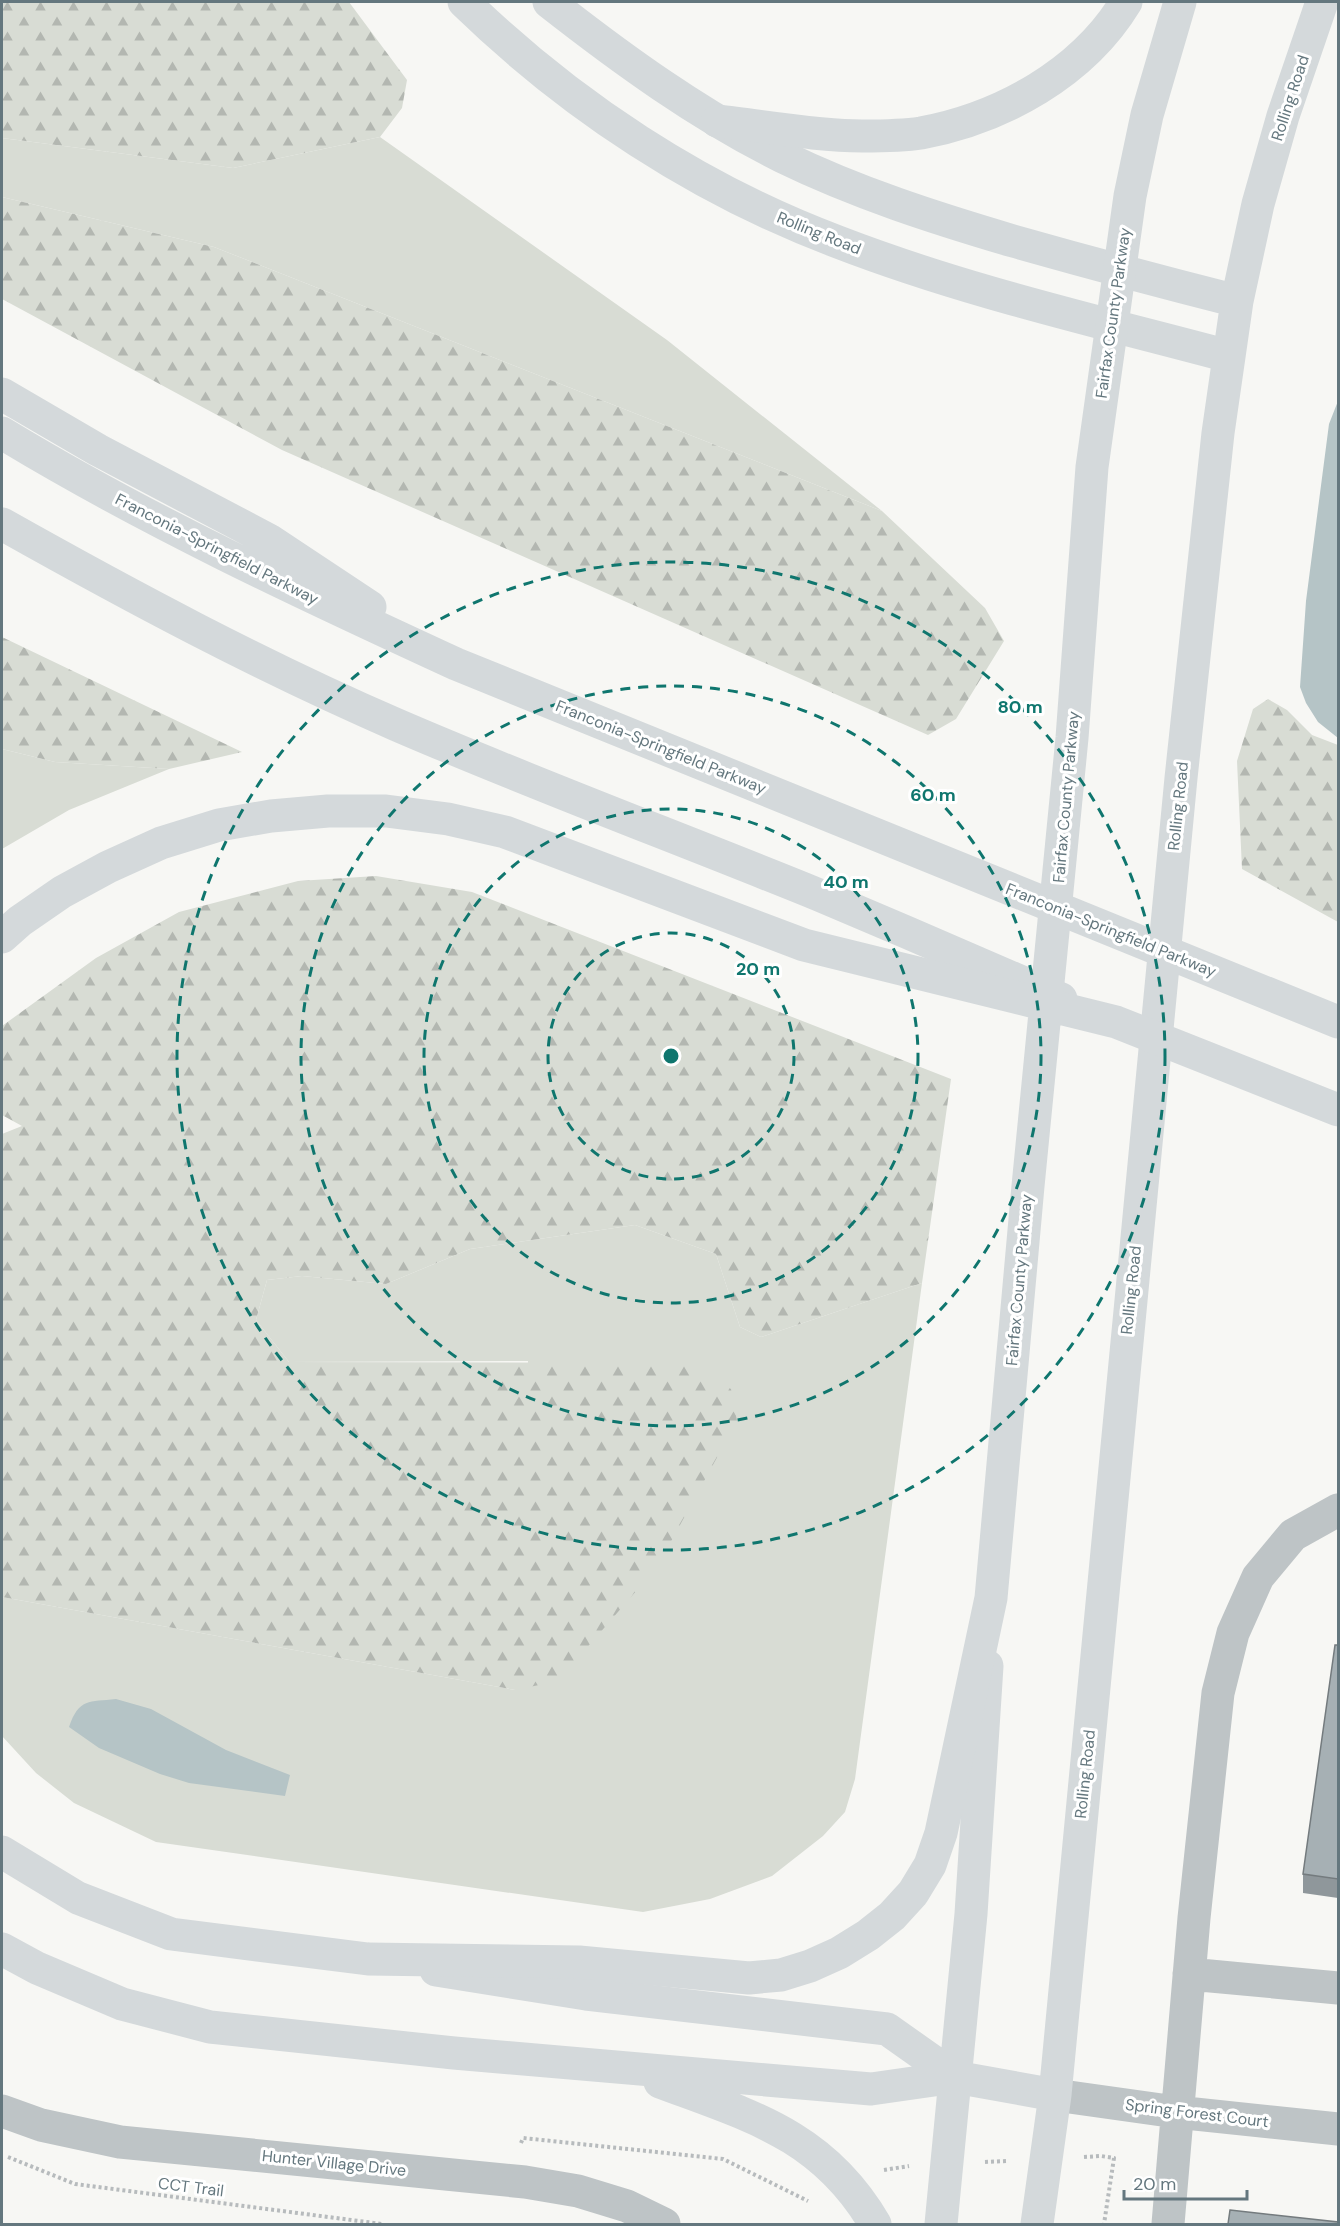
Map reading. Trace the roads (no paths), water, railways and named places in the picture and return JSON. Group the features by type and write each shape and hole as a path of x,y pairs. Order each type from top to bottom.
{"main road":[{"name":"Rolling Road","path":"464,2 504,41 576,97 662,154 756,207 837,242 932,275 1013,300 1228,356"},
{"path":"549,2 658,84 717,121 784,157 841,183 967,228 1118,272 1237,301"},
{"path":"717,121 860,136 920,133 951,125 1014,101 1069,67 1108,28 1126,2"},
{"name":"Fairfax County Parkway","path":"991,1598 1072,738 1092,467 1130,196 1148,115 1180,2"},
{"name":"Rolling Road","path":"1037,2224 1055,2096 1181,778 1216,445 1237,301 1258,204 1283,116 1322,2"},
{"path":"2,394 98,450 269,540 456,664"},
{"name":"Franconia-Springfield Parkway","path":"2,433 44,459 174,529 316,600 456,664 1338,1022"},
{"path":"2,524 126,594 264,663 395,724 820,896 1116,1022 1338,1110"},
{"path":"2,937 20,921 62,892 108,867 161,843 219,825 271,816 328,811 386,812 448,819 506,832 804,945 1116,1022"},
{"path":"368,1959 579,1962 749,1978 781,1975 810,1966 839,1953 868,1935 892,1916 913,1893 930,1865 941,1833 991,1598"},
{"path":"941,2224 971,1914 991,1598"},
{"path":"2,1852 78,1898 171,1934 368,1959 586,1994 887,2029 955,2076"},
{"path":"2,1949 38,1968 123,2004 210,2027 300,2038 871,2089 955,2076 1055,2096"},
{"path":"622,2068 751,2116 790,2136 833,2168 850,2187 876,2224"}],"street":[{"path":"1168,2224 1176,2112 1218,1693 1233,1633 1258,1577 1293,1535 1338,1510"},
{"path":"1189,1974 1338,1988"},
{"name":"Spring Forest Court","path":"1055,2096 1176,2112 1338,2129"},
{"name":"Hunter Village Drive","path":"2,2111 41,2125 120,2142 525,2182 578,2191 627,2206 664,2224"}]}
